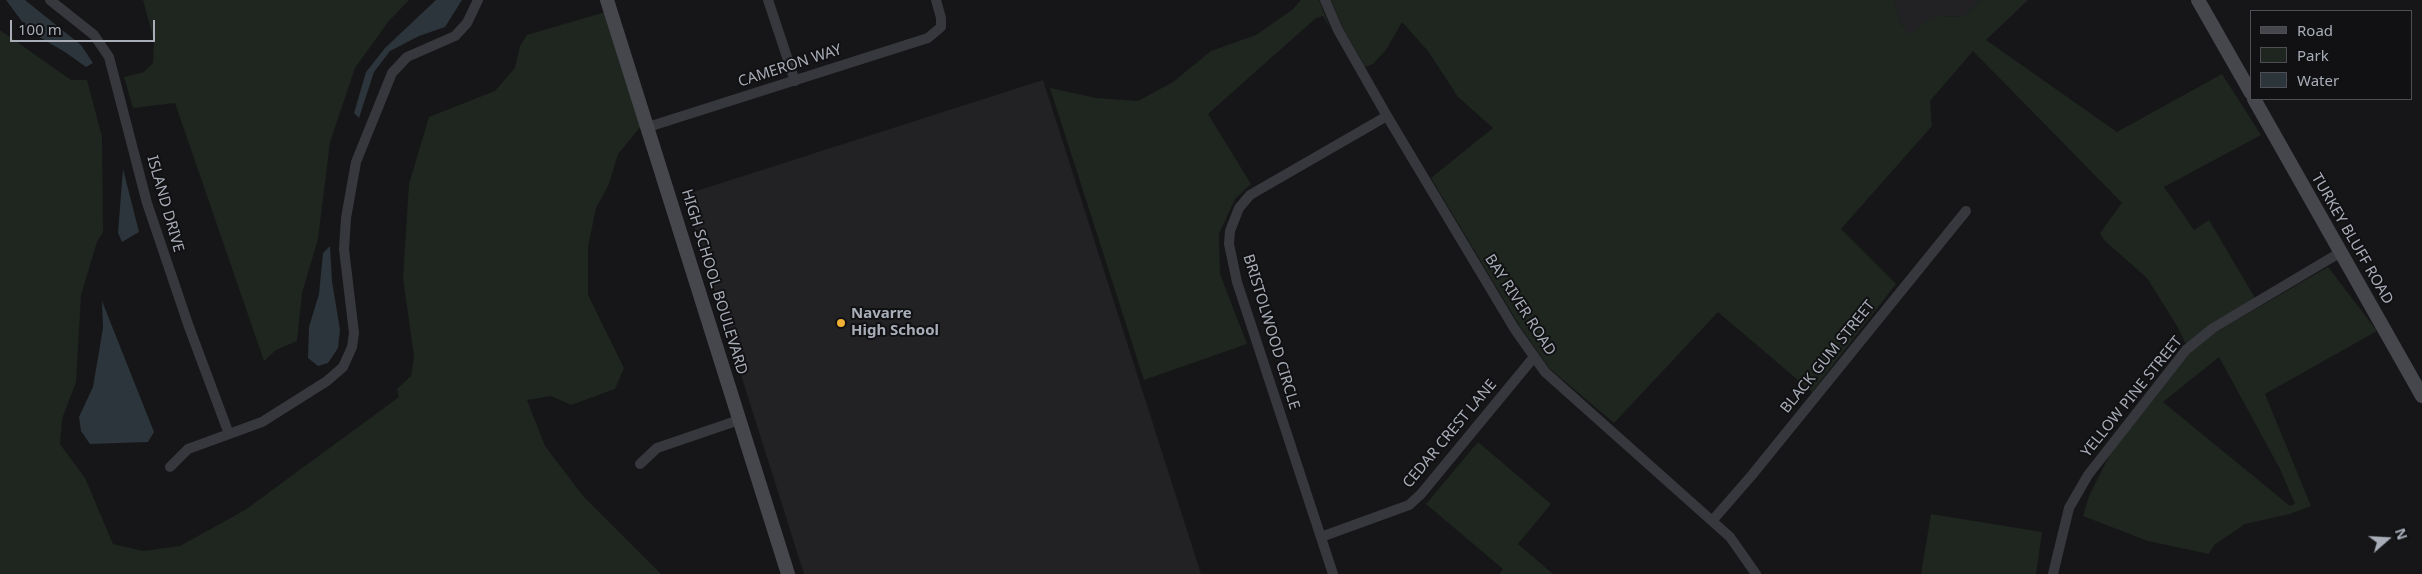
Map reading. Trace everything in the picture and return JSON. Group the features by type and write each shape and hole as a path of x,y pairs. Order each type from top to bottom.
{"street":[{"name":"ISLAND DRIVE","path":"50,0 94,35 108,57 154,227 229,434"},
{"path":"170,466 188,449 262,422 327,381 343,367 352,346 354,333 350,313 344,249 346,218 356,162 392,73 408,57 455,36 467,23 478,0"},
{"name":"HIGH SCHOOL BOULEVARD","path":"607,0 788,574"},
{"path":"768,0 794,80"},
{"name":"CAMERON WAY","path":"648,127 928,38 939,30 941,18 936,0"},
{"name":"BAY RIVER ROAD","path":"1325,0 1338,30 1386,116 1514,328 1545,372 1730,537 1756,574"},
{"path":"2198,0 2250,92"},
{"name":"TURKEY BLUFF ROAD","path":"2255,100 2422,396"},
{"name":"BRISTOLWOOD CIRCLE","path":"1333,574 1237,282 1229,244 1230,231 1238,208 1250,195 1386,116"},
{"name":"BLACK GUM STREET","path":"1712,521 1752,475 1966,211"},
{"name":"YELLOW PINE STREET","path":"2053,574 2070,508 2088,475 2186,350 2213,328 2341,252"},
{"name":"CEDAR CREST LANE","path":"1322,537 1409,505 1421,494 1534,357"},
{"path":"640,464 658,448 739,420"}],"shaded area":[{"path":"1893,0 1980,0 1963,17 1942,16 1910,36 1901,24"},
{"path":"1043,80 1201,574 804,574 684,195"}],"green space":[{"path":"143,0 409,0 388,22 355,68 330,142 318,239 302,293 297,341 276,350 264,361 175,103 133,108 124,77 144,72 153,63 154,41"},
{"path":"1301,0 1319,0 1330,28 1323,16 1316,18 1208,114 1251,184 1235,199 1219,234 1220,274 1247,344 1144,380 1050,88 1096,98 1138,101 1173,82 1211,51 1256,35 1292,10"},
{"path":"1331,0 1893,0 1901,24 1910,35 1927,21 1942,16 1963,17 1980,0 2028,0 1986,40 2117,132 2222,74 2261,135 2164,187 2194,230 2209,220 2255,298 2210,324 2186,344 2147,278 2104,240 2100,233 2122,203 1973,51 1930,101 1932,126 1841,229 1896,284 1812,392 1718,312 1614,423 1549,368 1519,325 1431,178 1493,128 1458,97 1428,51 1402,22 1386,50 1373,64 1365,67 1343,28"},
{"path":"605,12 642,125 618,154 609,184 596,208 588,247 588,295 624,368 615,389 571,405 551,396 527,400 545,446 584,497 661,574 0,574 0,30 71,80 87,80 102,137 103,232 97,242 81,295 76,382 62,419 60,444 85,478 113,544 143,551 180,546 245,510 399,397 397,389 411,376 414,356 403,278 409,184 429,117 495,91 515,68 520,46 527,35"},
{"path":"2328,267 2377,331 2265,394 2311,506 2290,514 2245,524 2214,545 2209,554 2148,541 2083,516 2089,496 2110,454 2190,353 2216,332","holes":["2219,357 2280,469 2295,504 2290,506 2163,402"]},
{"path":"1478,442 1551,504 1518,544 1553,574 1499,574 1503,569 1426,504"},
{"path":"1931,514 2042,532 2036,574 1921,574"}],"water":[{"path":"6,0 25,0 81,45 93,63 86,67 29,31"},
{"path":"436,0 462,0 445,27 419,36 390,51 374,72 359,118 354,113 366,72 385,48"},
{"path":"123,169 139,232 122,242 118,233"},
{"path":"330,246 332,281 340,330 338,348 328,363 318,366 308,358 309,327 319,294 323,253"},
{"path":"102,301 154,432 148,442 90,444 81,431 79,417 93,387 103,328"}],"place":[{"name":"Navarre High School","path":"841,323"}]}
